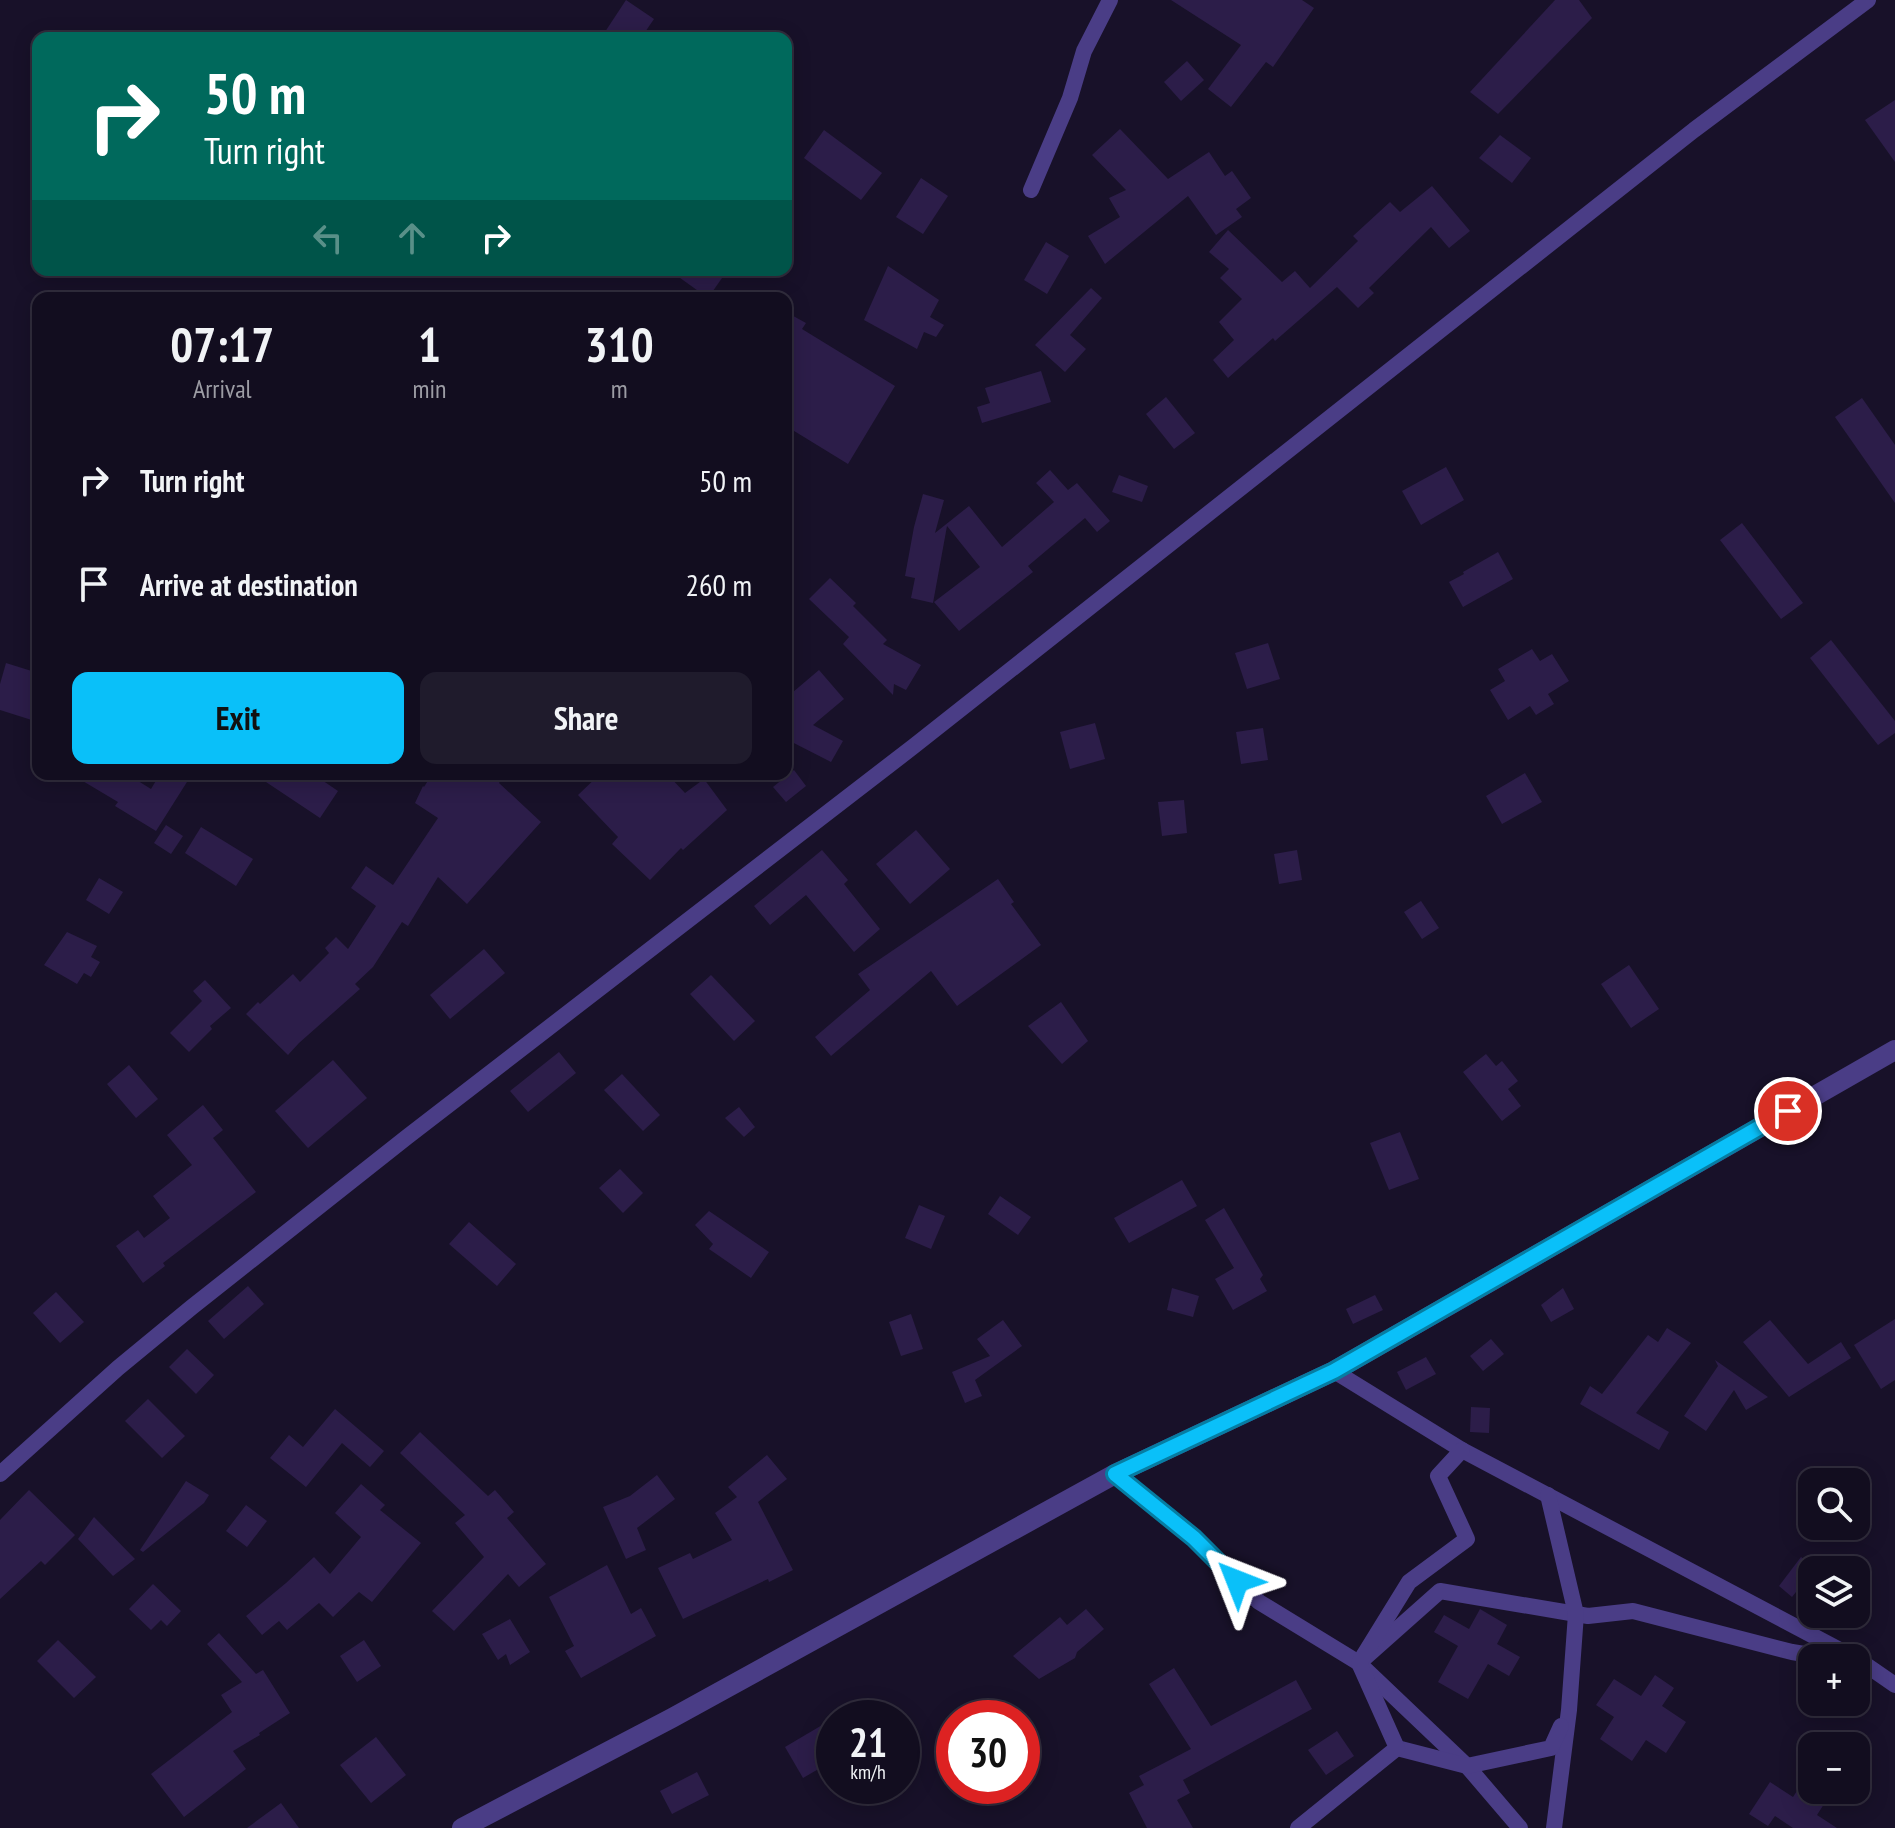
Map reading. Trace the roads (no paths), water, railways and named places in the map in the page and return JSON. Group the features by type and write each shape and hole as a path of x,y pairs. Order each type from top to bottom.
{"street":[{"path":"1031,190 1070,98 1084,51 1110,0"},
{"path":"0,1474 203,1297 938,726 1694,130 1868,0"},
{"path":"462,1828 672,1718 1115,1474 1334,1371 1895,1050"},
{"path":"1334,1371 1462,1450 1826,1644"},
{"path":"1359,1663 1409,1582 1467,1539 1438,1476 1462,1450"},
{"path":"1115,1474 1194,1538 1259,1602 1359,1663 1467,1766 1520,1828"},
{"path":"1548,1495 1576,1614 1569,1710 1554,1828"},
{"path":"1359,1663 1440,1591 1588,1616 1633,1611 1798,1653"},
{"path":"1359,1663 1397,1748"},
{"path":"1870,1669 1895,1685"},
{"path":"1397,1748 1467,1766 1551,1748 1569,1710"},
{"path":"1298,1828 1397,1748"}]}
